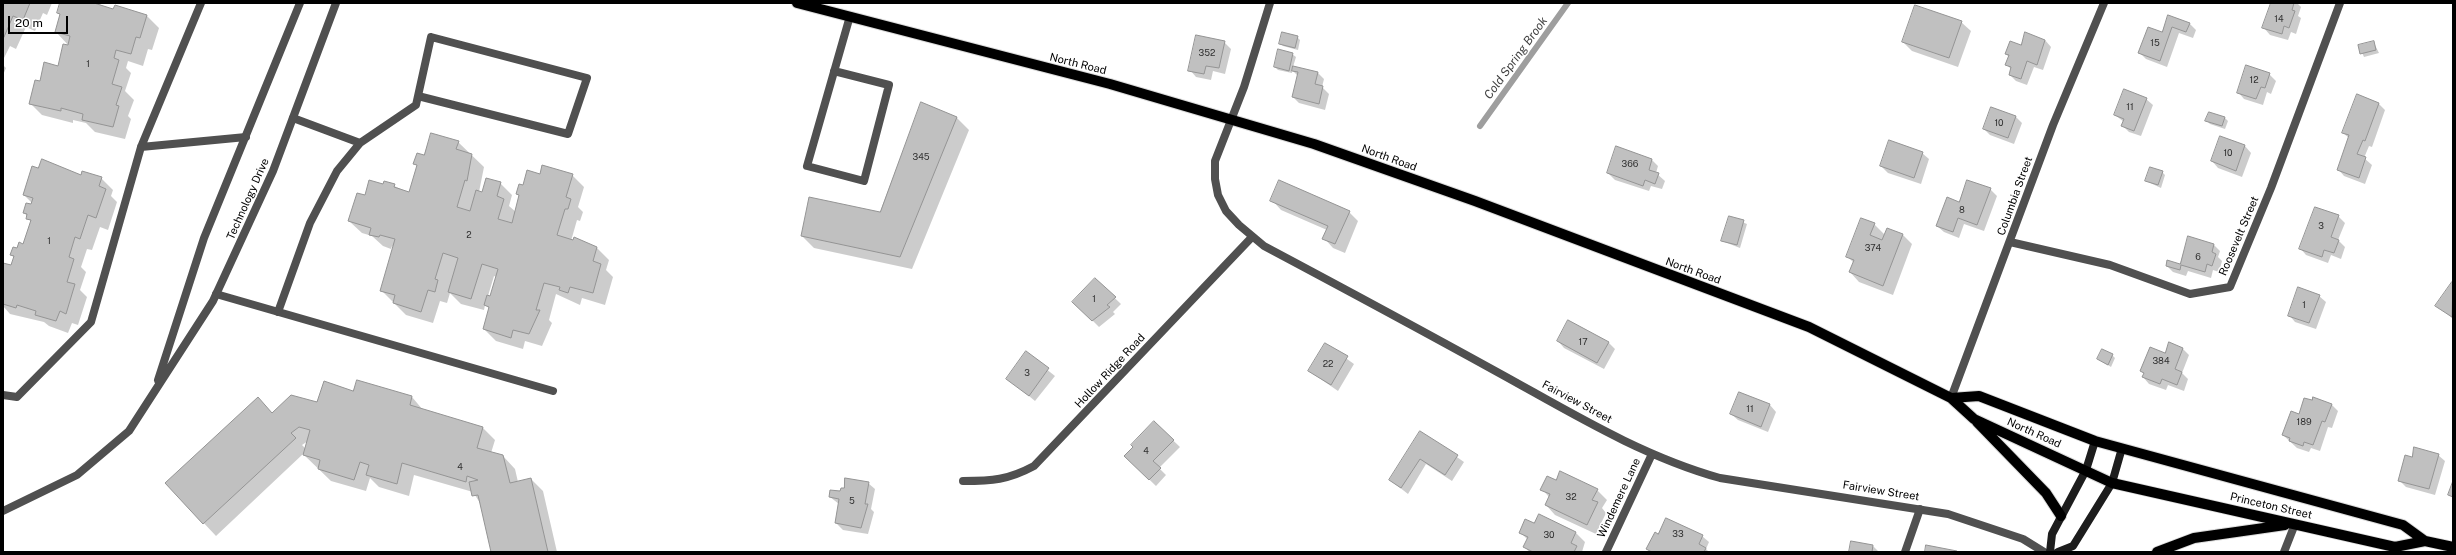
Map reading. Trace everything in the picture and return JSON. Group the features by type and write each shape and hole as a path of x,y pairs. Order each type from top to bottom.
{"main road":[{"name":"North Road","path":"797,3 1110,84 1314,144 1475,202 1809,327 1951,398 1974,419 2112,483"},
{"name":"North Road","path":"1951,398 1979,396 2096,441"},
{"path":"1974,419 2046,493 2061,516"},
{"path":"2050,552 2052,534 2086,470 2096,441"},
{"name":"Princeton Street","path":"2096,441 2403,525 2425,541"},
{"path":"2058,552 2073,546 2112,483 2122,448"},
{"name":"Princeton Street","path":"2112,483 2395,547 2425,541 2453,547"},
{"path":"2157,552 2174,549 2194,538 2259,527 2295,524"}],"street":[{"path":"3,395 16,397 91,322 141,147 201,3"},
{"name":"Technology Drive","path":"154,392 204,238 300,3"},
{"name":"Technology Drive","path":"3,511 77,475 129,431 216,294 273,172 336,3"},
{"name":"Fairview Street","path":"1270,3 1244,86 1215,161 1215,179 1218,195 1226,211 1252,237 1264,246 1652,454 1686,468 1720,478 1948,514 2023,538 2044,552"},
{"name":"Columbia Street","path":"1951,398 2053,126 2104,3"},
{"name":"Roosevelt Street","path":"2010,242 2110,265 2190,294 2230,287 2271,188 2340,3"},
{"path":"834,71 889,86 864,181 807,166 834,71 850,16"},
{"path":"278,312 310,223 337,171 360,143 416,105 430,37 587,78 568,134 418,96"},
{"path":"293,118 360,143"},
{"path":"141,147 246,137"},
{"name":"Hollow Ridge Road","path":"963,481 1002,480 1017,475 1034,466 1252,237"},
{"path":"216,294 553,391"},
{"name":"Windemere Lane","path":"1606,552 1652,454"},
{"path":"1905,552 1920,509"},
{"path":"2284,552 2295,524"}],"building":[{"path":"3,3 30,3 23,20 13,16 4,37"},
{"path":"60,3 94,3 113,9 115,5 147,15 140,38 136,37 131,54 116,50 114,58 119,60 112,84 122,87 116,105 119,106 113,127 82,120 83,114 61,108 61,111 29,104 35,80 40,81 44,62 58,66 63,44 68,45 70,36 55,32 60,14 57,13"},
{"path":"2271,3 2294,3 2292,10 2295,11 2289,28 2284,26 2282,34 2262,28"},
{"path":"1915,5 1962,21 1949,58 1902,42"},
{"path":"2168,15 2190,23 2186,32 2172,27 2160,61 2138,53 2148,27 2162,32"},
{"path":"1282,32 1298,36 1295,48 1279,44"},
{"path":"2025,32 2045,40 2037,65 2027,61 2021,79 2009,75 2011,67 2005,65 2009,55 2005,54 2010,41 2021,45"},
{"path":"1196,35 1225,41 1219,68 1206,66 1204,74 1188,71"},
{"path":"2374,41 2376,50 2360,54 2358,45"},
{"path":"1278,49 1293,53 1289,71 1274,67"},
{"path":"2246,65 2270,73 2265,88 2261,87 2256,99 2237,93"},
{"path":"1293,66 1318,72 1315,84 1323,86 1319,104 1292,97 1298,72 1292,71"},
{"path":"2124,89 2147,98 2134,131 2121,126 2124,119 2114,115"},
{"path":"2357,94 2379,103 2365,141 2363,140 2357,154 2366,157 2359,178 2337,170 2349,135 2342,133"},
{"path":"921,102 957,117 900,257 801,236 809,197 880,212"},
{"path":"1991,107 2016,116 2008,138 1983,129"},
{"path":"2209,112 2225,117 2222,126 2205,121"},
{"path":"431,133 459,141 456,149 472,154 467,181 465,180 457,207 470,211 476,190 482,192 486,178 501,182 497,196 504,199 498,219 512,223 519,195 516,194 519,184 523,185 527,170 540,174 542,165 573,174 566,197 571,199 568,209 565,209 557,235 573,240 574,237 597,247 593,261 601,264 593,293 570,287 568,293 559,290 560,287 544,283 536,310 540,310 529,334 513,330 511,338 483,329 489,307 484,305 487,295 490,296 498,269 482,264 471,299 448,292 458,258 443,253 435,279 438,280 435,292 428,290 421,312 393,303 395,295 380,291 395,239 380,235 379,237 369,235 371,228 348,221 357,193 365,195 369,180 383,184 384,181 395,184 394,187 409,192 417,165 413,164 417,153 424,155"},
{"path":"2220,136 2245,145 2236,171 2211,161"},
{"path":"1889,140 1923,152 1914,178 1880,166"},
{"path":"1616,146 1652,159 1649,170 1659,173 1655,184 1645,180 1643,186 1607,173"},
{"path":"42,159 81,175 82,171 102,177 99,186 106,189 96,218 88,215 80,239 75,237 69,257 74,259 67,282 75,284 66,314 60,311 56,321 35,315 36,311 17,305 16,308 3,304 3,263 11,265 14,256 10,255 13,247 17,248 19,242 23,244 31,220 26,219 27,214 23,213 26,203 31,204 33,198 23,195 32,166 38,168"},
{"path":"2150,167 2163,171 2158,185 2145,181"},
{"path":"1279,180 1350,211 1335,244 1322,239 1328,226 1270,201"},
{"path":"1967,180 1991,188 1977,225 1958,218 1953,232 1936,226 1947,197 1959,202"},
{"path":"2315,207 2339,215 2331,237 2339,240 2334,253 2324,250 2322,257 2299,249"},
{"path":"1729,216 1744,220 1737,245 1721,241"},
{"path":"1861,218 1875,223 1870,235 1882,240 1887,228 1903,234 1883,286 1849,272 1854,260 1846,257"},
{"path":"2188,236 2214,244 2212,252 2216,254 2212,266 2207,264 2205,272 2181,265 2180,270 2166,266 2167,260 2180,264"},
{"path":"1095,278 1116,297 1107,305 1110,307 1092,321 1072,302"},
{"path":"2452,282 2453,283 2452,317 2435,306"},
{"path":"2298,287 2320,295 2309,323 2288,316"},
{"path":"1568,320 1609,342 1597,363 1557,341"},
{"path":"2169,342 2183,348 2175,369 2182,372 2177,385 2162,379 2160,384 2142,377 2144,373 2140,371 2150,347 2165,353"},
{"path":"1325,343 1348,356 1331,385 1308,371"},
{"path":"2102,349 2113,354 2108,365 2097,359"},
{"path":"1026,351 1049,368 1029,396 1006,379"},
{"path":"357,380 412,396 410,405 483,427 477,448 503,455 510,483 531,478 548,552 491,552 478,495 472,496 469,482 478,480 467,476 466,482 402,463 397,484 366,475 369,465 360,462 354,480 318,469 320,460 303,455 310,430 299,427 291,433 296,438 203,524 165,483 258,397 272,413 291,395 317,402 324,381 353,391"},
{"path":"1739,392 1770,404 1761,427 1730,414"},
{"path":"2313,397 2332,404 2325,422 2322,421 2313,445 2304,442 2303,446 2289,441 2290,438 2282,435 2291,411 2299,414 2304,398 2312,400"},
{"path":"1154,421 1174,440 1153,461 1161,468 1149,480 1124,456 1133,447 1131,445"},
{"path":"1420,431 1458,455 1445,475 1420,459 1401,488 1389,480"},
{"path":"2414,447 2439,454 2429,489 2398,481 2405,455 2412,457"},
{"path":"1560,471 1598,489 1592,500 1598,502 1587,525 1545,505 1550,494 1540,490 1547,476 1556,480"},
{"path":"845,478 869,482 865,504 868,504 861,528 835,523 839,499 829,497 830,490 840,491 841,488 844,488"},
{"path":"2453,481 2453,497 2448,495"},
{"path":"1539,514 1576,532 1571,543 1577,546 1574,552 1533,552 1523,547 1528,537 1519,533 1525,519 1534,523"},
{"path":"1666,518 1703,535 1699,544 1706,548 1704,552 1652,552 1646,549 1655,532 1658,534"},
{"path":"1851,541 1873,545 1872,552 1849,552"},
{"path":"1926,545 1957,551 1957,552 1925,552"}],"waterway":[{"name":"Cold Spring Brook","path":"1480,126 1568,3"}]}
